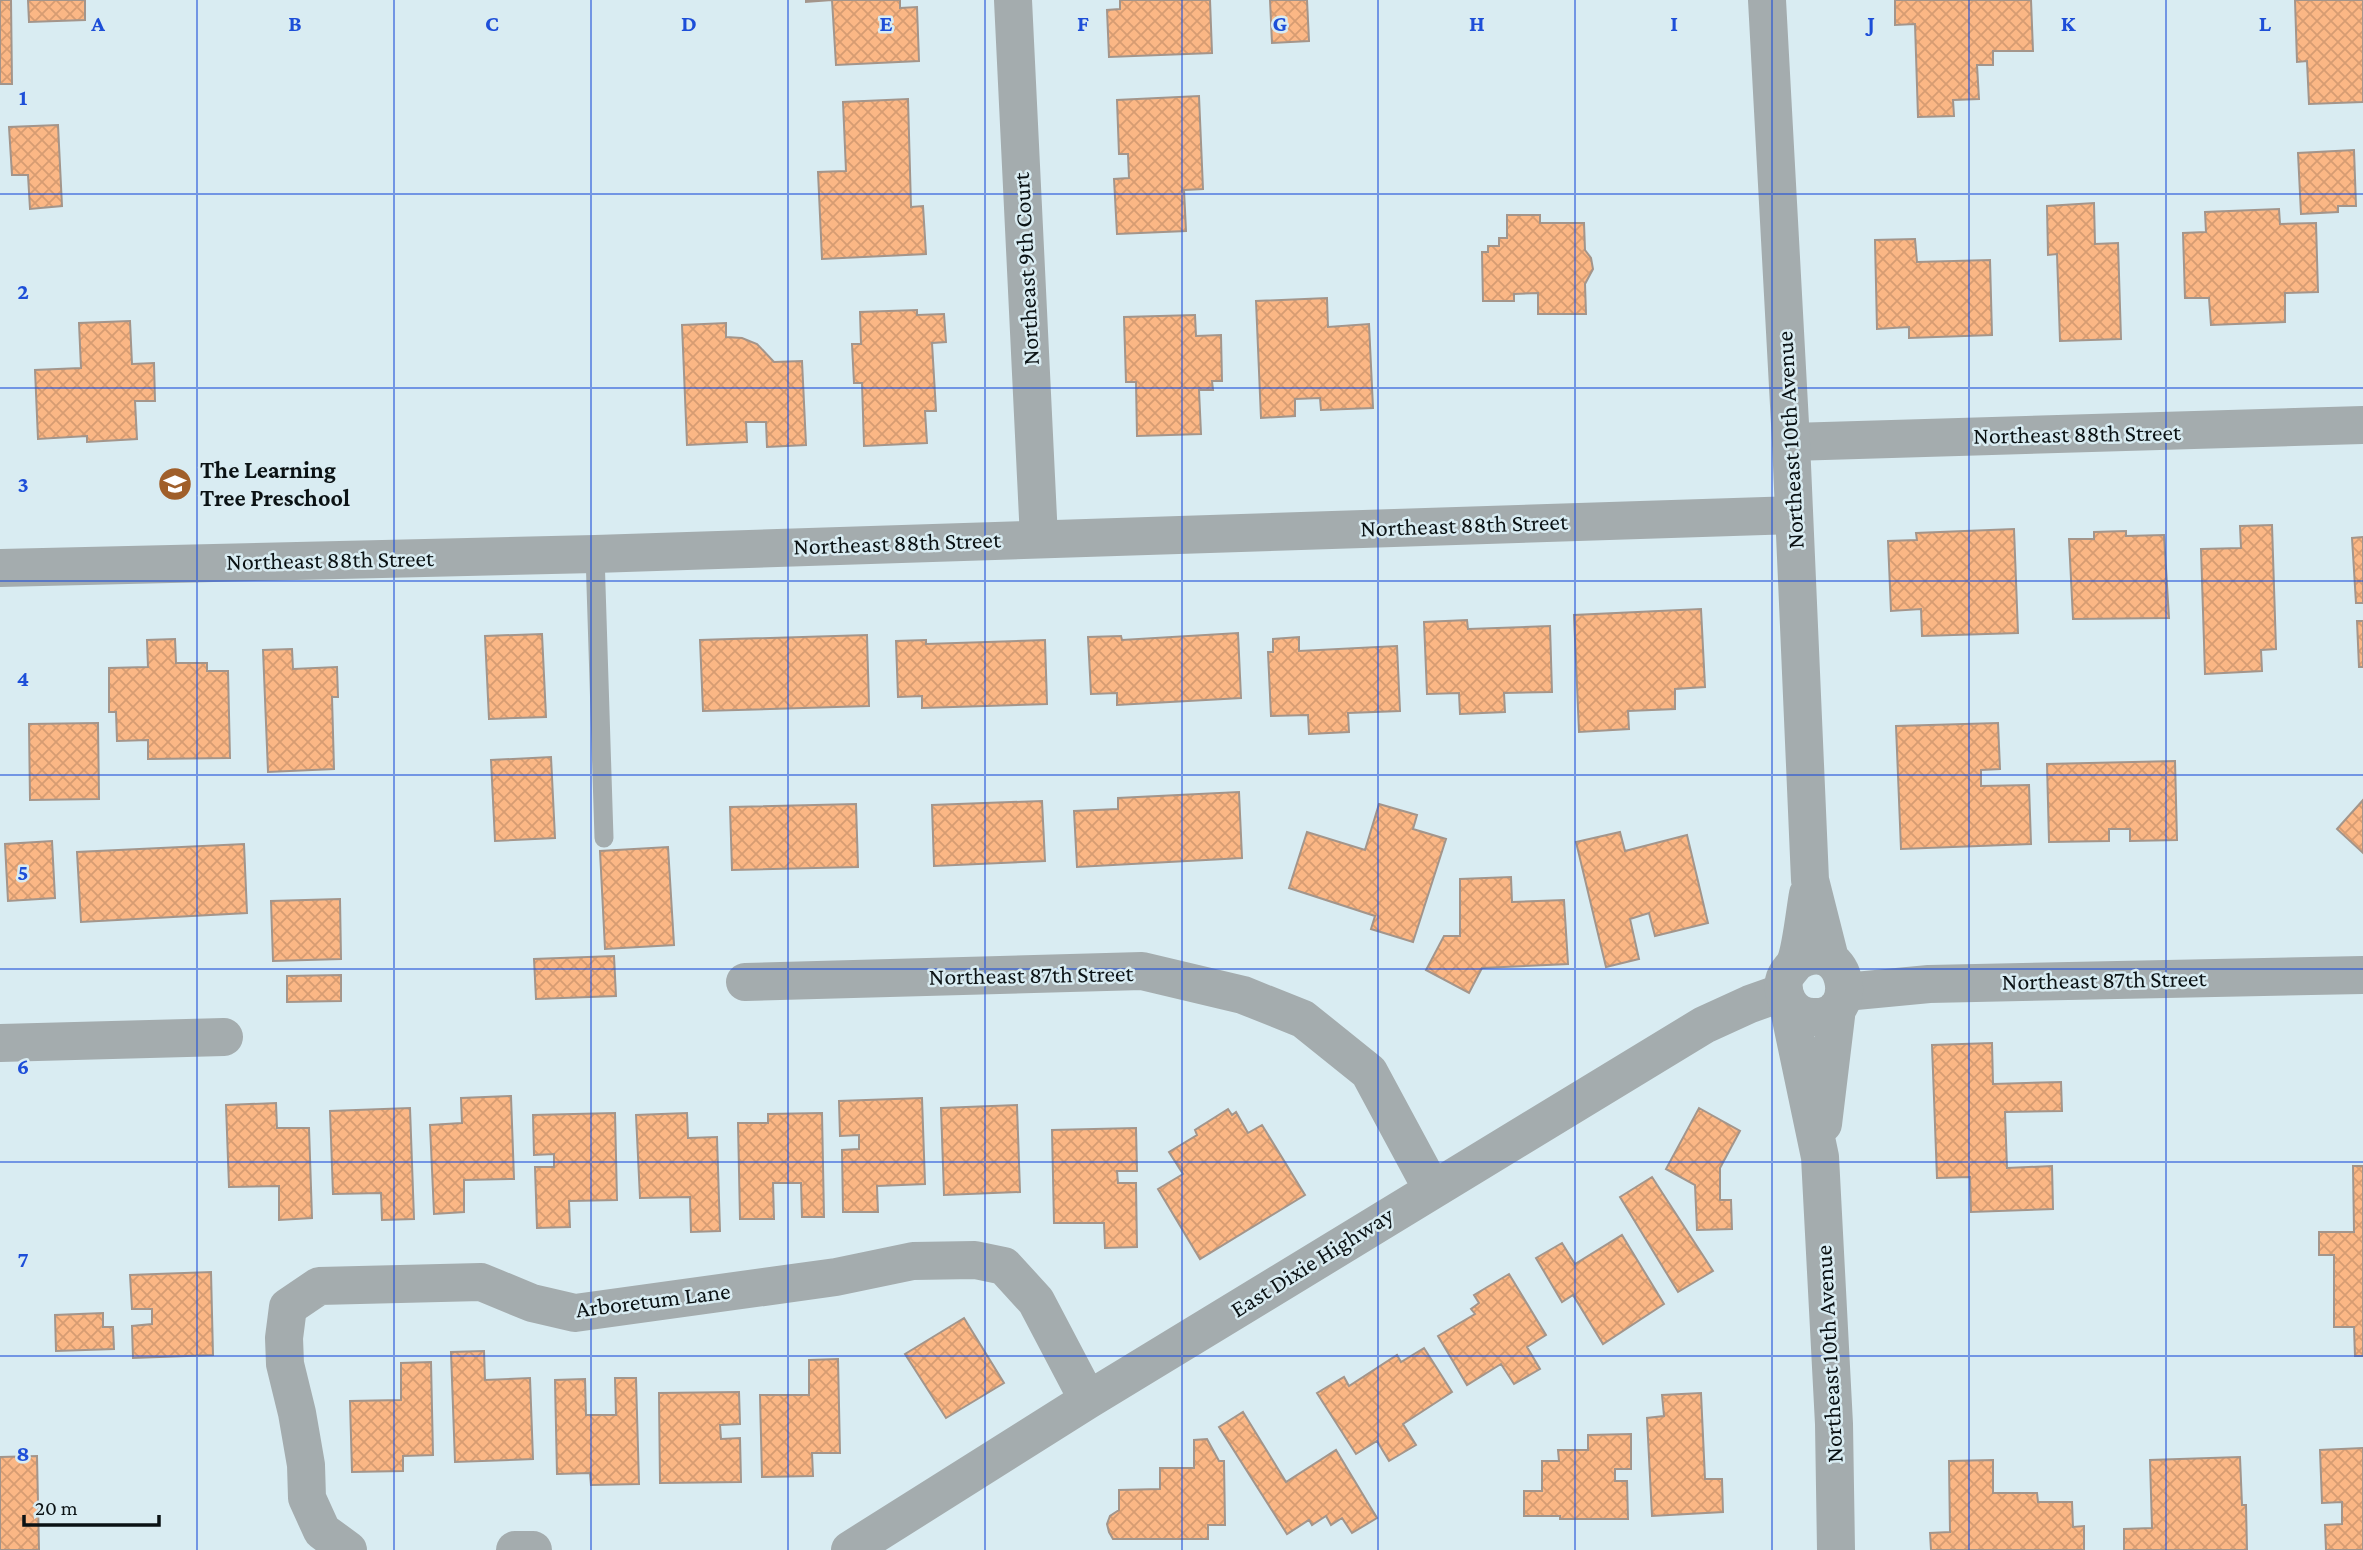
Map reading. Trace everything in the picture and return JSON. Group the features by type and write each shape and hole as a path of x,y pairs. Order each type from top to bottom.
{"street":[{"name":"Northeast 9th Court","path":"1013,0 1039,539"},
{"name":"Northeast 10th Avenue","path":"1767,0 1791,442 1819,1157 1834,1424 1836,1550"},
{"name":"Northeast 88th Street","path":"1791,442 2363,425"},
{"name":"Northeast 88th Street","path":"0,568 595,554 1794,515"},
{"name":"Northeast 87th Street","path":"745,982 1142,971 1243,995 1303,1019 1369,1072 1432,1189"},
{"name":"Northeast 87th Street","path":"1813,986 2363,975"},
{"name":"Northeast 10th Avenue","path":"1813,986 1819,1157"},
{"name":"East Dixie Highway","path":"850,1550 1088,1400 1704,1025 1750,1004 1813,986"},
{"path":"0,1043 224,1037"},
{"name":"Arboretum Lane","path":"348,1550 322,1531 307,1498 302,1439 285,1364 284,1338 288,1307 320,1286 481,1282 531,1303 575,1313 836,1277 914,1261 975,1261 1004,1266 1036,1301 1088,1400"},
{"path":"515,1550 533,1550"}],"lane":[{"path":"595,554 604,838"}],"building":[{"path":"0,0 11,0 12,84 0,84"},
{"path":"28,0 85,0 85,20 29,22"},
{"path":"832,0 900,0 900,8 917,7 919,61 836,65"},
{"path":"1120,0 1210,0 1212,53 1109,57 1107,10 1120,9"},
{"path":"1270,0 1307,0 1309,41 1272,43"},
{"path":"1895,0 2031,0 2033,51 1993,51 1993,65 1977,65 1979,99 1953,100 1954,116 1918,117 1915,24 1895,25"},
{"path":"2295,0 2363,0 2363,102 2309,104 2307,61 2297,62"},
{"path":"1199,96 1203,189 1184,190 1186,231 1117,234 1114,179 1129,178 1128,154 1119,154 1117,100"},
{"path":"908,99 911,207 923,206 926,254 822,259 818,172 846,171 843,102"},
{"path":"58,125 62,206 30,209 28,175 12,175 9,127"},
{"path":"2354,150 2356,206 2338,206 2338,212 2301,214 2298,153"},
{"path":"2094,203 2095,244 2118,243 2121,339 2060,341 2057,254 2048,255 2047,206"},
{"path":"2279,209 2280,224 2316,223 2318,292 2285,293 2285,322 2211,325 2209,298 2185,298 2183,233 2206,232 2205,212"},
{"path":"1507,215 1540,215 1540,223 1584,223 1585,250 1591,258 1593,269 1585,284 1586,314 1538,314 1538,293 1514,294 1514,301 1483,301 1482,252 1488,252 1488,246 1499,246 1499,238 1507,238"},
{"path":"1915,239 1917,262 1990,260 1992,335 1909,338 1909,327 1877,329 1875,240"},
{"path":"1327,298 1328,327 1369,324 1373,408 1321,410 1320,398 1295,399 1295,416 1261,418 1256,301"},
{"path":"917,310 917,315 944,314 946,342 932,343 936,411 925,411 927,443 864,446 862,383 854,383 852,344 861,344 860,312"},
{"path":"1195,315 1196,336 1221,335 1222,381 1212,381 1213,390 1199,390 1201,434 1137,436 1136,382 1126,382 1124,317"},
{"path":"130,321 132,364 154,363 155,401 135,401 137,439 87,442 87,436 38,439 35,370 81,368 79,323"},
{"path":"726,323 726,337 742,338 757,344 774,362 802,361 806,445 767,447 766,422 746,422 747,442 687,445 682,325"},
{"path":"2272,525 2276,649 2261,650 2262,671 2205,674 2201,549 2241,548 2240,526"},
{"path":"2014,529 2018,633 1922,636 1921,609 1891,611 1888,541 1917,540 1916,533"},
{"path":"2126,531 2126,536 2164,535 2169,618 2073,619 2069,539 2094,539 2094,532"},
{"path":"2363,537 2363,603 2356,603 2352,538"},
{"path":"1701,609 1705,687 1675,689 1675,709 1628,711 1629,729 1579,732 1574,615"},
{"path":"1467,620 1468,629 1550,626 1552,692 1504,693 1505,712 1460,714 1459,693 1427,694 1424,622"},
{"path":"2357,621 2363,621 2363,667 2359,667"},
{"path":"1238,633 1241,698 1117,705 1117,693 1091,694 1088,637 1121,636 1122,640"},
{"path":"542,634 546,717 489,719 485,636"},
{"path":"867,635 869,706 703,711 700,640"},
{"path":"1299,637 1299,651 1397,646 1400,711 1348,713 1349,732 1309,734 1308,715 1271,716 1268,652 1273,652 1273,639"},
{"path":"175,639 176,663 207,663 207,671 228,671 230,758 148,759 148,740 117,741 116,712 109,712 109,668 148,667 147,640"},
{"path":"926,640 926,644 1045,640 1047,704 922,708 922,696 898,697 896,641"},
{"path":"292,649 293,669 337,667 338,697 332,697 334,769 268,772 263,650"},
{"path":"98,723 99,799 30,800 29,724"},
{"path":"1998,723 2000,769 1981,770 1981,786 2029,785 2031,844 1901,849 1896,726"},
{"path":"551,757 555,838 495,841 491,760"},
{"path":"2175,761 2177,840 2130,841 2130,829 2109,829 2109,841 2049,842 2047,764"},
{"path":"1239,792 1242,858 1077,867 1074,811 1118,809 1118,798"},
{"path":"2363,800 2363,853 2337,829"},
{"path":"1042,801 1045,861 934,866 932,805"},
{"path":"856,804 858,867 732,870 730,807"},
{"path":"1379,804 1417,815 1413,829 1446,839 1413,942 1371,929 1375,916 1289,888 1307,832 1365,850"},
{"path":"1620,832 1625,851 1687,835 1708,923 1655,936 1649,913 1630,919 1639,959 1606,967 1576,842"},
{"path":"52,841 55,898 8,901 5,844"},
{"path":"244,844 247,913 81,922 77,852"},
{"path":"668,847 674,945 605,949 600,851"},
{"path":"1511,877 1512,902 1564,900 1568,964 1482,968 1469,993 1426,970 1444,936 1460,936 1460,879"},
{"path":"340,899 341,959 273,961 271,901"},
{"path":"614,956 616,996 536,999 534,959"},
{"path":"341,975 341,1001 287,1002 287,976"},
{"path":"1992,1043 1993,1084 2061,1082 2062,1111 2005,1112 2007,1168 2052,1166 2053,1209 1971,1212 1970,1177 1937,1178 1932,1045"},
{"path":"511,1096 514,1179 464,1180 464,1212 434,1214 430,1125 462,1123 461,1098"},
{"path":"922,1098 925,1184 877,1186 878,1212 843,1212 842,1150 859,1149 859,1135 840,1136 839,1101"},
{"path":"276,1103 277,1128 309,1128 312,1218 279,1220 279,1186 229,1187 226,1105"},
{"path":"1017,1105 1020,1192 944,1195 941,1108"},
{"path":"410,1108 414,1219 382,1220 381,1193 333,1194 330,1111"},
{"path":"1699,1108 1740,1131 1720,1168 1720,1200 1731,1200 1732,1229 1697,1230 1695,1185 1666,1169"},
{"path":"1228,1109 1232,1115 1236,1112 1248,1133 1262,1125 1305,1195 1200,1259 1158,1189 1183,1174 1169,1152 1197,1135 1195,1130"},
{"path":"615,1113 617,1200 569,1201 570,1227 537,1228 535,1167 554,1167 554,1154 534,1155 533,1115"},
{"path":"687,1113 688,1138 717,1137 720,1231 691,1232 690,1197 640,1198 636,1115"},
{"path":"822,1113 824,1217 802,1217 801,1183 773,1183 774,1219 740,1219 738,1123 768,1123 768,1114"},
{"path":"1136,1128 1137,1171 1117,1171 1118,1183 1136,1183 1137,1247 1105,1248 1104,1223 1054,1223 1052,1130"},
{"path":"2353,1166 2363,1166 2363,1356 2355,1356 2354,1327 2334,1327 2334,1255 2319,1255 2319,1232 2354,1232"},
{"path":"1652,1177 1713,1271 1678,1292 1620,1197"},
{"path":"1622,1235 1664,1304 1603,1344 1573,1295 1562,1302 1536,1258 1562,1243 1575,1264"},
{"path":"211,1272 213,1355 133,1358 132,1326 152,1324 152,1309 132,1309 130,1275"},
{"path":"1509,1274 1546,1335 1527,1347 1540,1369 1514,1384 1501,1364 1467,1385 1438,1336 1475,1314 1471,1309 1479,1303 1474,1295"},
{"path":"103,1313 103,1327 113,1327 114,1349 56,1351 55,1315"},
{"path":"964,1318 1004,1383 946,1418 905,1354"},
{"path":"1424,1348 1452,1392 1403,1424 1416,1445 1389,1461 1377,1441 1356,1454 1317,1393 1344,1377 1349,1386 1397,1355 1401,1362"},
{"path":"484,1351 485,1380 530,1378 533,1459 455,1462 451,1352"},
{"path":"838,1359 840,1453 812,1453 813,1476 762,1477 760,1395 809,1395 809,1360"},
{"path":"431,1362 433,1455 403,1456 403,1471 352,1472 350,1401 401,1400 401,1363"},
{"path":"615,1378 636,1378 639,1484 591,1485 590,1473 557,1474 555,1380 585,1379 586,1415 616,1415"},
{"path":"739,1392 740,1424 720,1425 721,1439 740,1438 741,1482 660,1483 659,1393"},
{"path":"1701,1393 1705,1479 1722,1479 1723,1512 1652,1516 1647,1418 1664,1416 1662,1395"},
{"path":"1243,1412 1286,1482 1336,1450 1377,1518 1352,1533 1342,1518 1331,1525 1326,1516 1312,1525 1309,1520 1287,1534 1219,1427"},
{"path":"1631,1434 1631,1469 1615,1469 1615,1481 1627,1481 1628,1519 1524,1516 1524,1491 1542,1491 1542,1461 1559,1461 1558,1450 1588,1450 1588,1435"},
{"path":"1207,1439 1219,1461 1224,1461 1225,1525 1208,1525 1208,1539 1113,1539 1107,1524 1110,1516 1119,1510 1119,1490 1160,1489 1160,1468 1194,1468 1194,1440"},
{"path":"2363,1448 2363,1550 2326,1550 2325,1525 2342,1524 2342,1502 2322,1503 2320,1450"},
{"path":"37,1456 39,1550 0,1550 0,1457"},
{"path":"2240,1457 2242,1505 2246,1505 2247,1550 2124,1550 2124,1529 2152,1528 2150,1460"},
{"path":"1993,1460 1993,1493 2037,1493 2038,1502 2072,1502 2073,1527 2084,1526 2084,1550 1931,1550 1930,1533 1950,1532 1949,1461"}],"place":[{"name":"The Learning Tree Preschool","path":"175,484"}]}
